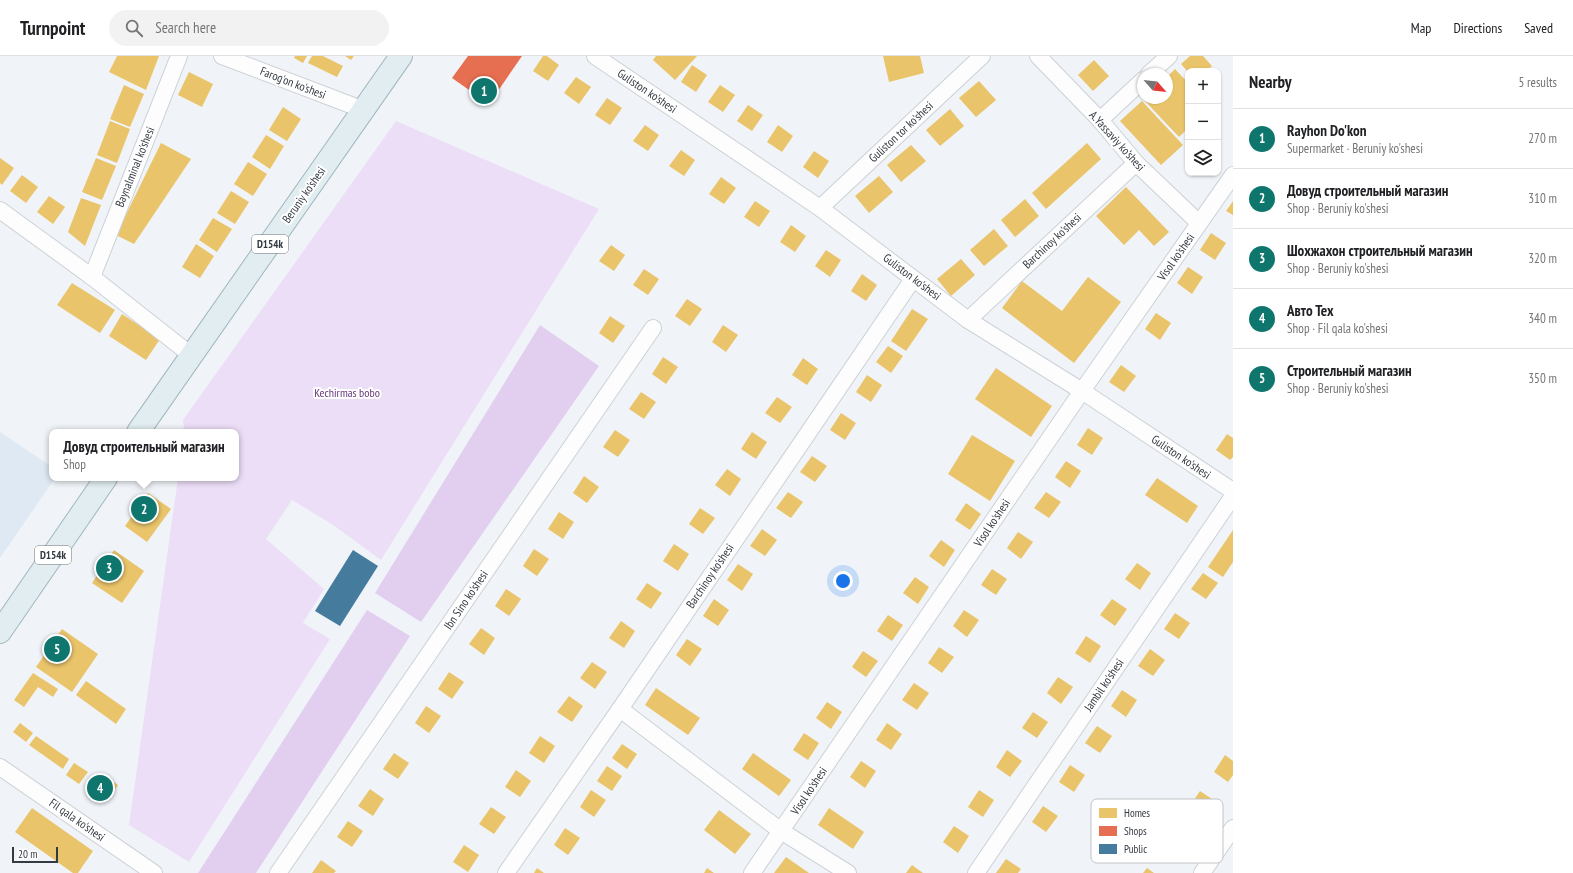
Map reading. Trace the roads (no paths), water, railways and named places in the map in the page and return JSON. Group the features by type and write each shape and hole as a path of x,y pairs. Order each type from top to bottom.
{"main road":[{"name":"Beruniy ko'shesi","path":"140,429 401,56"},
{"name":"D154k","path":"0,632 104,481"}],"street":[{"name":"Baynalminal ko'shesi","path":"92,278 179,56"},
{"name":"Farog'on ko'shesi","path":"222,56 364,110"},
{"name":"Guliston ko'shesi","path":"595,56 616,61 820,208 968,320 1082,391 1233,492"},
{"name":"Guliston tor ko'shesi","path":"820,208 982,56"},
{"name":"A.Yassaviy ko'shesi","path":"1038,56 1100,120 1136,163 1199,223"},
{"path":"1156,68 1169,56"},
{"path":"1100,120 1137,86"},
{"name":"Barchinoy ko'shesi","path":"968,320 1136,163"},
{"name":"Visol ko'shesi","path":"752,873 1082,391 1233,175"},
{"path":"0,210 92,278 191,355"},
{"name":"Barchinoy ko'shesi","path":"506,873 620,709 913,279"},
{"name":"Ibn Sino ko'shesi","path":"278,873 653,328"},
{"name":"Jambil ko'shesi","path":"976,873 1233,496"},
{"path":"620,709 781,831 848,873"},
{"name":"Fil qala ko'shesi","path":"0,767 154,873"},
{"path":"1223,843 1233,828"},
{"path":"1202,873 1209,863"}],"place":[{"name":"Rayhon Do'kon","path":"484,91"},
{"name":"Довуд строительный магазин","path":"144,509"},
{"name":"Шохжахон строительный магазин","path":"109,568"},
{"name":"Строительный магазин","path":"57,649"},
{"name":"Авто Тех","path":"100,788"}],"park label":[{"name":"Kechirmas bobo","path":"347,393"}]}
